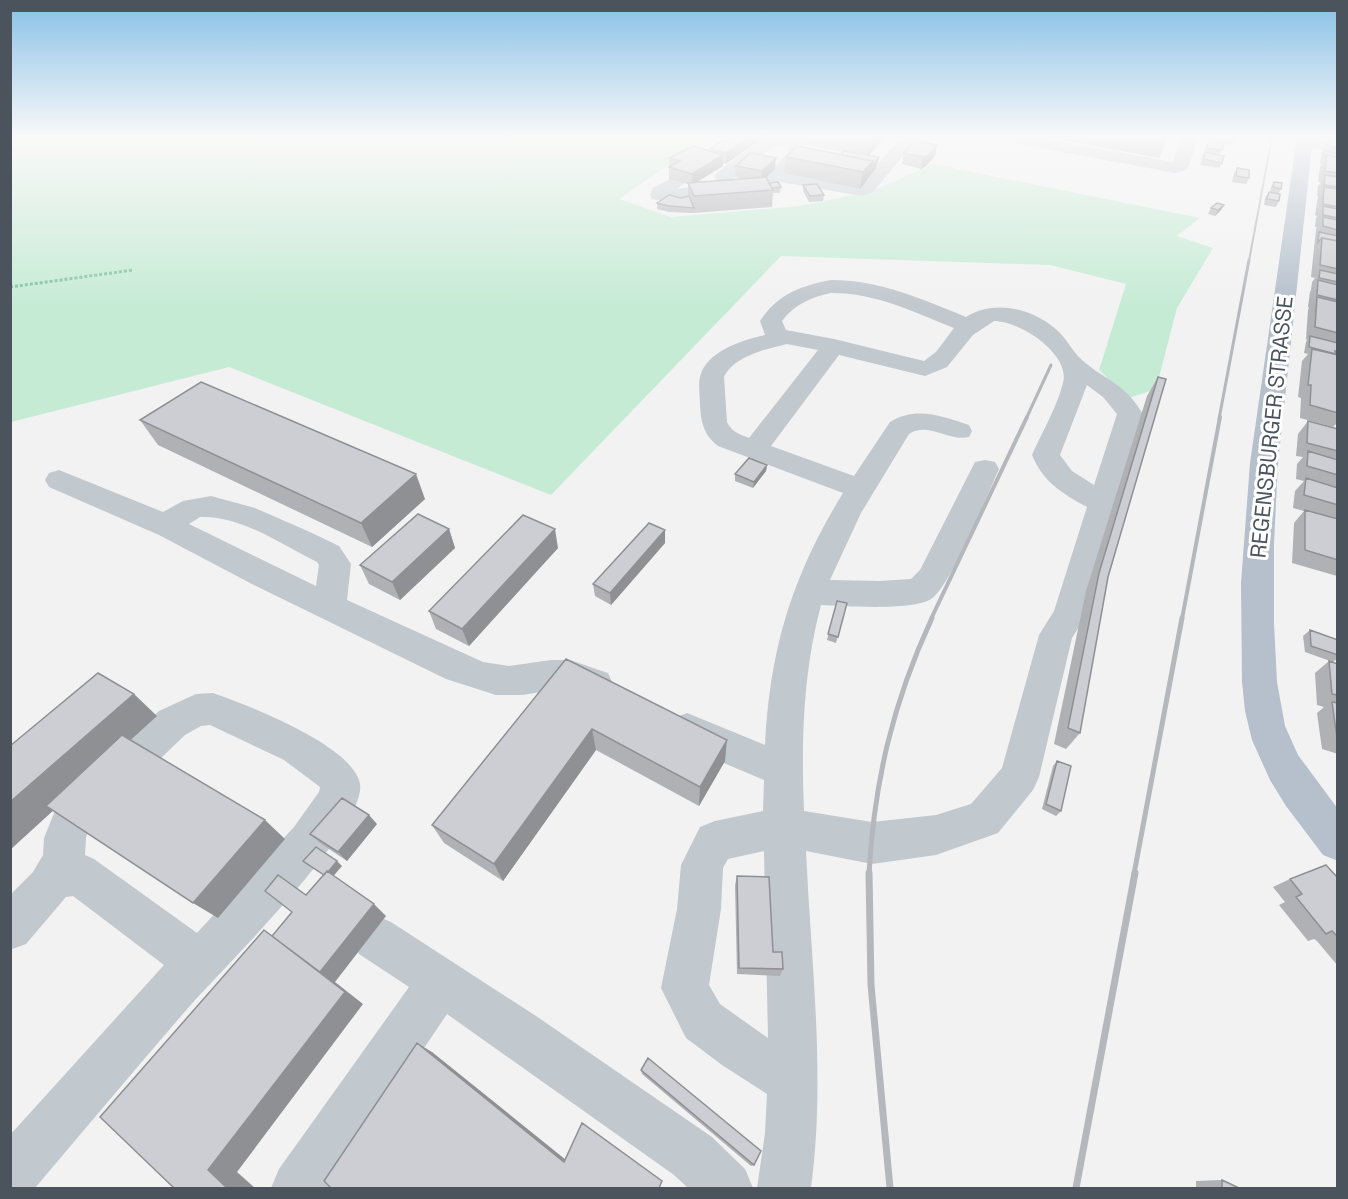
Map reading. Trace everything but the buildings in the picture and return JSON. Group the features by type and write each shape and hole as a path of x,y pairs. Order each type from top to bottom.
{"main road":[{"name":"REGENSBURGER STRASSE","path":"1297,193 1259,506 1256,582 1258,651 1263,706 1270,738 1281,766 1299,795 1338,842"}],"street":[{"path":"659,193 665,197 697,193"},
{"path":"778,338 771,321 785,303 802,294 830,285 871,288 897,296 968,326"},
{"path":"861,489 728,440 719,433 714,422 712,378 716,368 727,358 756,344 778,338 800,338 925,369 939,363 976,319 1008,315 1027,319 1040,327 1056,342 1073,364 1077,374 1076,382 1046,454 1049,466 1060,478 1104,504"},
{"path":"754,450 834,346"},
{"path":"792,1081 703,1022 685,988 699,909 702,865 715,841 784,827 872,843 936,835 984,819 1019,777 1056,635 1069,616 1130,414 1125,402 1073,364"},
{"path":"784,1188 792,1127 792,1081 783,726 790,670 802,615 818,567 861,489 899,428 908,421 921,420 959,431"},
{"path":"810,592 880,594 919,591 932,578 985,469"},
{"path":"59,480 165,525 459,669 508,682 565,673 579,676 620,696"},
{"path":"165,525 180,515 199,507 218,506 328,554 335,564 330,606"},
{"path":"10,928 48,887 64,860 65,838 73,815 172,723 196,710 213,709 298,748 332,772 340,784 338,799 309,841 233,929 173,989 10,1176"},
{"path":"660,716 711,741 783,769"},
{"path":"54,877 79,874 200,963"},
{"path":"375,939 441,981 693,1156 726,1188"},
{"path":"298,1188 441,981"}],"path":[{"path":"10,287 133,270"}],"green space":[{"path":"10,193 628,193 619,199 671,217 799,206 862,193 1076,193 1200,218 1177,236 1213,248 1177,308 1156,389 1129,398 1099,370 1126,284 1050,265 781,256 551,495 229,367 11,422"}],"railway":[{"path":"1249,261 1262,193"},
{"path":"1219,419 1249,260"},
{"path":"1026,419 1051,365"},
{"path":"931,619 1027,417"},
{"path":"1182,619 1220,417"},
{"path":"869,874 875,807 888,743 906,680 932,618"},
{"path":"1134,874 1182,618"},
{"path":"1076,1188 1135,873"},
{"path":"869,874 871,985 890,1188"}]}
